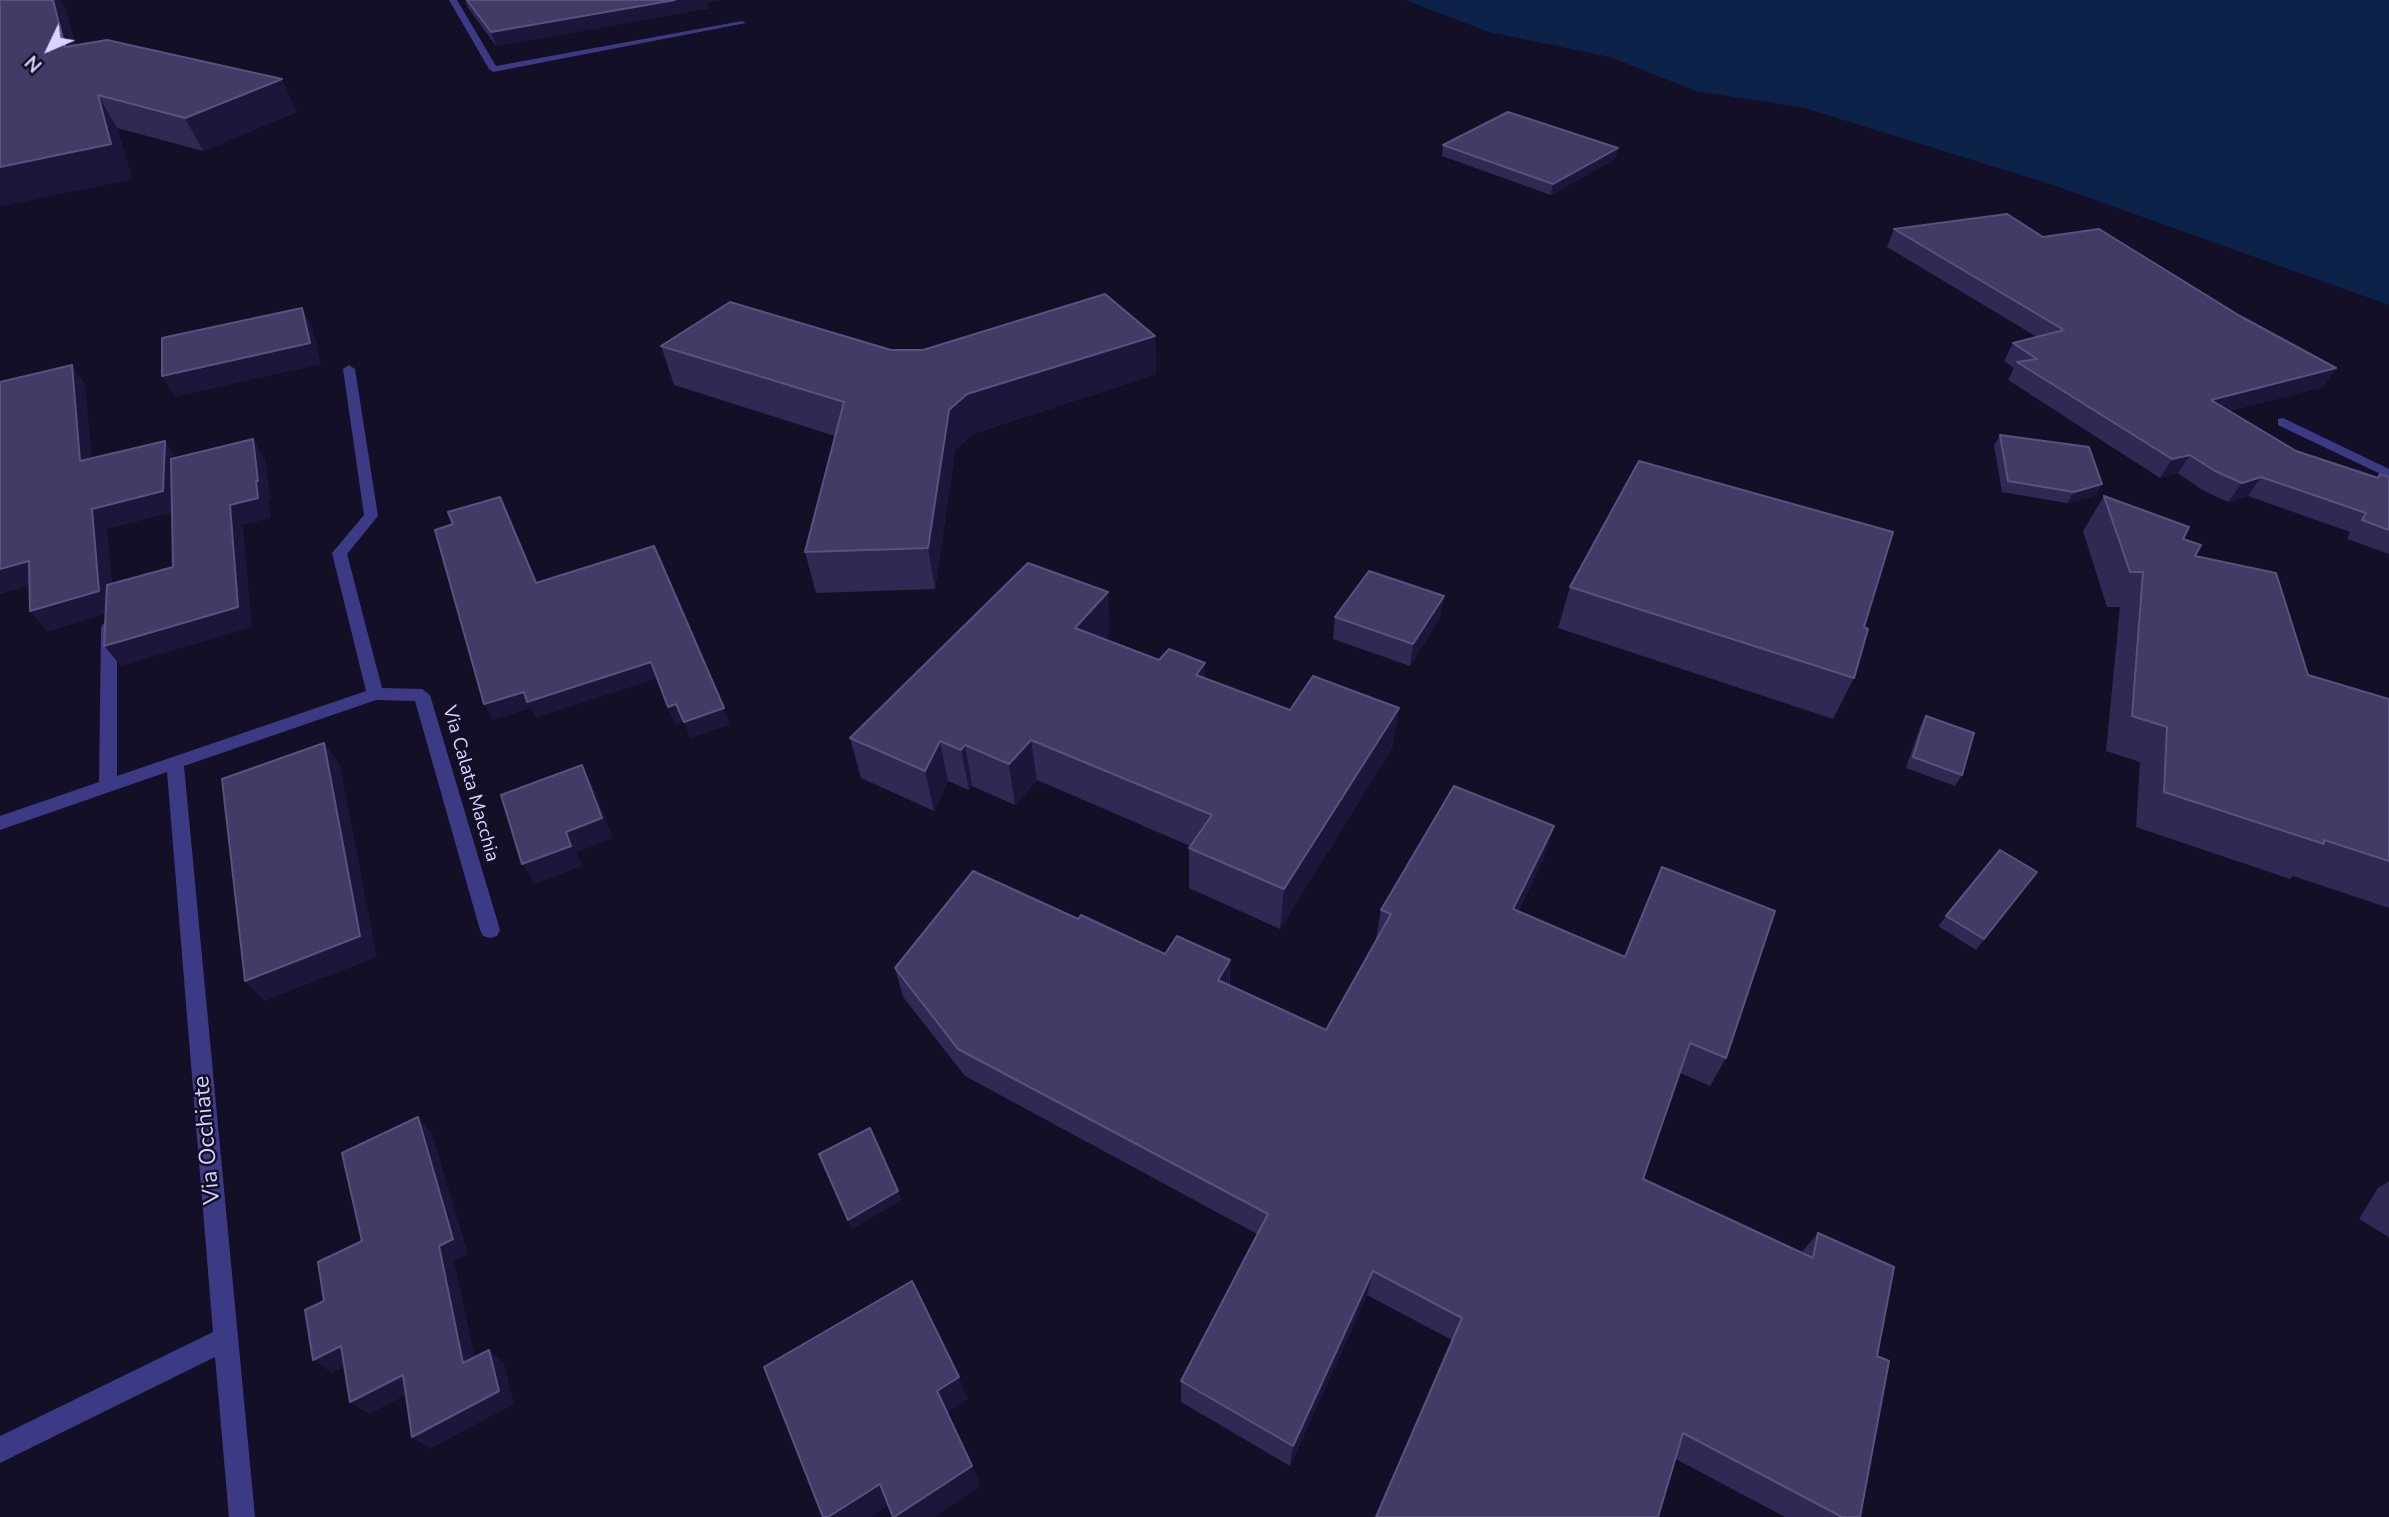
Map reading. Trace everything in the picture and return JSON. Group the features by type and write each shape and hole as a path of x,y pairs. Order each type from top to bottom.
{"street":[{"path":"453,0 493,69 742,23"},
{"path":"349,369 372,516 339,552 375,694"},
{"path":"2283,422 2389,474"},
{"path":"108,786 109,621"},
{"name":"Via Calata Macchia","path":"0,823 375,694 422,695 489,930"},
{"name":"Via Occhiate","path":"175,762 242,1517"},
{"path":"0,1450 226,1339"}],"water":[{"path":"1405,0 2389,0 2389,305 2053,185 1805,108 1696,91 1610,57 1489,32"}],"building":[{"path":"0,0 53,0 65,47 107,40 282,79 185,118 98,95 111,144 0,167"},
{"path":"467,0 675,0 491,32"},
{"path":"1508,112 1618,148 1553,184 1443,145"},
{"path":"2007,214 2043,237 2099,229 2240,316 2336,368 2211,400 2296,451 2378,478 2380,474 2389,477 2389,530 2362,520 2366,513 2261,477 2242,483 2215,471 2190,455 2172,459 2017,362 2037,359 2013,343 2064,330 1894,229"},
{"path":"1105,294 1155,336 967,394 949,410 928,548 805,552 844,402 661,346 730,302 891,350 923,350"},
{"path":"302,308 310,343 162,376 162,338"},
{"path":"72,365 80,461 165,441 163,491 92,509 99,591 30,611 29,561 0,569 0,382"},
{"path":"2000,435 2089,447 2102,484 2074,492 2008,481"},
{"path":"253,439 258,498 230,505 238,607 104,646 107,585 173,567 171,459"},
{"path":"1639,461 1893,532 1864,627 1868,629 1854,678 1570,587"},
{"path":"2104,496 2189,527 2183,539 2201,545 2195,556 2276,573 2308,675 2389,699 2389,861 2324,840 2324,844 2164,792 2167,727 2132,716 2143,572 2130,572"},
{"path":"500,497 536,583 654,546 724,708 684,722 676,704 668,707 651,662 527,702 524,692 484,704 435,530 453,524 448,512"},
{"path":"1028,563 1108,592 1075,628 1159,660 1169,649 1205,663 1196,675 1290,710 1313,676 1399,708 1284,889 1189,848 1212,815 1031,740 1009,764 965,745 961,750 940,741 925,771 850,738"},
{"path":"1369,571 1444,596 1413,644 1335,617"},
{"path":"1926,716 1974,733 1962,775 1913,757"},
{"path":"324,743 360,936 245,981 222,779"},
{"path":"582,765 602,818 566,832 571,846 522,864 501,795"},
{"path":"1454,786 1554,826 1513,909 1625,957 1662,867 1775,911 1726,1058 1690,1043 1643,1179 1813,1258 1818,1233 1894,1267 1877,1356 1889,1361 1860,1517 1842,1517 1683,1433 1658,1517 1376,1517 1462,1318 1373,1271 1293,1446 1181,1381 1268,1214 958,1049 895,968 973,871 1078,919 1081,915 1165,954 1177,936 1230,960 1218,980 1326,1030 1391,914 1381,910"},
{"path":"2000,850 2037,872 1984,939 1946,916"},
{"path":"418,1117 453,1239 439,1246 463,1363 489,1350 499,1391 412,1437 403,1375 350,1402 341,1346 313,1360 305,1310 324,1301 318,1262 362,1241 342,1153"},
{"path":"870,1128 898,1191 848,1220 819,1154"},
{"path":"912,1281 959,1377 937,1391 972,1466 894,1517 880,1484 828,1517 823,1517 764,1367"}]}
